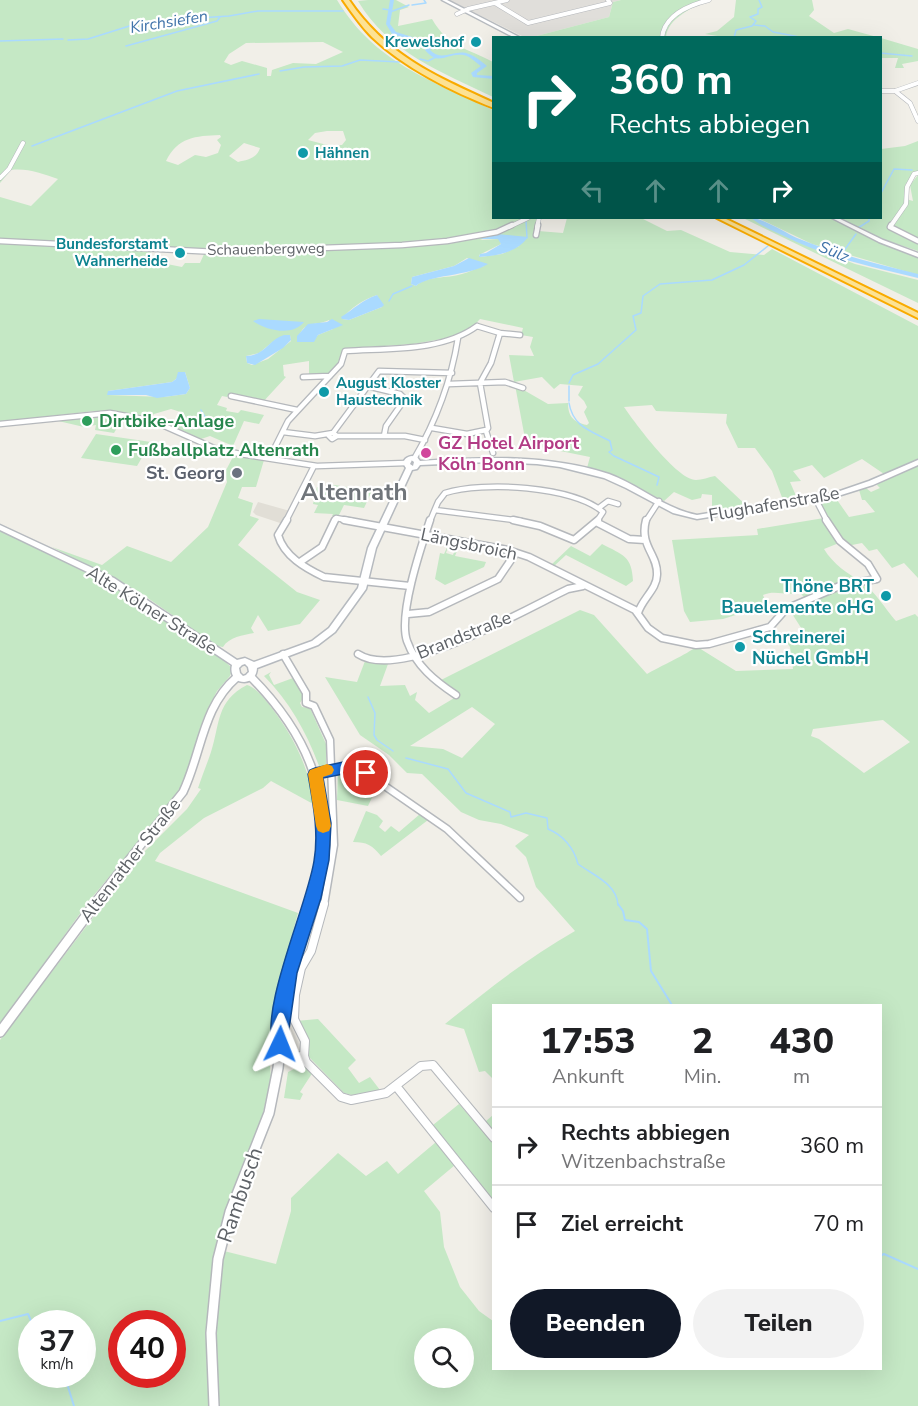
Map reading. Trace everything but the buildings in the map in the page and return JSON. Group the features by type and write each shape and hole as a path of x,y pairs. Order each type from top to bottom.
{"highway":[{"path":"346,0 364,27 398,56 424,72 492,105"},
{"path":"353,0 371,26 398,50 430,70 492,100"},
{"path":"722,219 918,316"},
{"path":"734,219 918,309"}],"main road":[{"path":"444,2 515,36"},
{"path":"837,219 882,241 918,255"},
{"name":"Flughafenstraße","path":"416,461 529,460 604,475 685,514 698,517 815,498 857,488 918,462"},
{"path":"253,666 254,671 250,676 237,677 234,671 238,665 245,663 253,666 315,644 329,633 361,591 372,548 408,465 417,466 416,461"},
{"name":"Alte Kölner Straße","path":"0,526 111,580 238,665"}],"street":[{"path":"457,14 464,10 507,0"},
{"path":"495,3 528,23 610,3 608,0"},
{"path":"662,36 665,24 683,10 709,0"},
{"path":"464,10 482,6"},
{"path":"475,8 473,12 477,16"},
{"path":"882,90 895,91 918,83"},
{"path":"895,91 910,103 918,121"},
{"path":"0,178 9,169 22,143"},
{"path":"918,173 914,174 908,187 906,207 891,227 896,232 918,241"},
{"name":"Schauenbergweg","path":"0,241 216,252 402,245 447,241 497,232 526,219"},
{"path":"536,234 539,219"},
{"path":"267,458 271,455 288,421 341,364 345,351 444,341 471,333 477,326 499,333 520,335"},
{"path":"492,453 486,430 480,383 491,363 499,333"},
{"path":"416,461 449,384 458,338"},
{"path":"444,341 456,346"},
{"path":"333,435 335,428 379,371 452,373"},
{"path":"303,377 330,376"},
{"path":"449,384 511,383 523,388"},
{"path":"367,386 399,394 405,399 386,426 384,436"},
{"path":"231,396 297,410"},
{"path":"0,424 99,412 123,414 162,424 218,450 314,466 408,465"},
{"path":"432,428 465,433 481,433 486,430"},
{"path":"283,432 425,440"},
{"path":"314,466 278,537 284,548 300,562 324,577 410,586"},
{"path":"435,510 519,519 548,527 574,540 596,522 603,512 600,507 541,490 498,487 445,492 435,510 424,534 410,586 408,614 404,626 405,636 426,674 456,695"},
{"name":"Längsbroich","path":"300,562 322,547 336,518 508,550 514,554 529,557 631,608 638,613 648,628 662,638 684,644 705,645 770,627 786,609 842,585 877,579 876,574 862,558 843,545 815,498"},
{"path":"600,507 608,501 618,504"},
{"path":"638,613 640,605 653,590 657,578 656,567 645,540 645,519 659,501"},
{"path":"596,522 626,538 645,540"},
{"path":"408,614 429,612 498,579 514,554"},
{"path":"567,577 568,589"},
{"name":"Brandstraße","path":"357,654 385,662 415,656 463,640 568,589 584,585"},
{"path":"631,608 640,605"},
{"path":"283,654 306,693 306,703 314,706 327,731 330,740 332,769 334,844 325,901 311,951 301,968 293,1012 296,1027 305,1041 306,1062 344,1099 376,1095 396,1086 421,1066 432,1065 492,1136"},
{"name":"Rambusch","path":"214,1406 211,1337 214,1289 221,1246 230,1213 269,1113 279,1057 283,996 314,898 322,860 323,823 315,774 309,754 288,716 267,691 250,676"},
{"name":"Altenrather Straße","path":"0,1032 89,911 183,792 191,778 208,717 219,694 237,677"},
{"path":"315,774 348,767 362,771 453,835 519,898"},
{"path":"279,1057 304,1056"},
{"path":"396,1086 492,1206"}],"shaded area":[{"path":"449,0 621,0 613,2 609,17 537,36 522,36"},
{"path":"258,502 290,511 284,522 280,523 256,515 253,512"}],"green space":[{"path":"0,0 337,0 352,22 387,55 426,79 492,110 492,219 537,219 535,228 538,231 563,233 567,219 643,219 667,231 681,230 730,252 764,255 772,249 918,326 918,459 884,474 862,459 824,478 812,465 793,471 801,481 790,482 797,498 783,500 772,471 755,448 738,448 726,423 727,414 656,411 652,405 624,407 657,449 678,471 696,480 715,476 748,507 712,513 712,495 702,494 701,498 692,500 674,492 664,501 614,476 587,468 590,457 526,444 515,385 548,404 568,403 572,418 587,425 589,423 584,412 587,407 578,395 583,386 560,384 554,389 542,377 514,382 509,355 534,356 530,347 533,337 521,335 523,328 480,319 465,335 413,344 343,349 330,375 309,376 309,361 283,365 286,377 262,403 229,394 227,397 222,396 217,405 227,408 226,411 238,413 241,410 264,415 259,424 244,421 233,446 210,436 201,439 167,424 184,413 171,409 154,414 149,418 120,412 94,411 0,422 0,197 31,206 58,179 41,173 11,170 0,183","holes":["323,42 343,52 316,64 293,63 272,70 271,76 267,76 267,68 242,61 231,65 224,62 229,54 246,43","327,131 343,131 346,140 342,145 327,145 308,140 315,133","220,135 221,137 217,140 221,145 218,153 206,157 195,155 178,165 166,161 176,147 188,139","244,143 260,148 254,156 238,162 229,156","492,235 519,246 502,254 480,257 479,255 501,244 499,239 480,240","152,249 205,252 200,263 185,263 182,267 157,262 150,254","467,258 484,266 456,276 426,280 416,286 411,284 412,277 454,266","377,295 382,307 349,320 342,319 362,301","329,320 333,329 318,335 313,341 297,342 299,335 306,327","290,335 291,341 268,359 252,365 247,363 246,356 259,353 275,340","185,372 190,388 186,394 164,397 108,395 108,391 172,382"]},
{"path":"396,0 409,7 400,10 398,26 432,19 451,41 492,62 492,97 436,70 401,47 370,19 358,1"},
{"path":"621,0 708,0 676,19 671,24 666,36 537,36 609,17 613,2"},
{"path":"736,0 812,0 814,10 809,16 834,33 848,29 873,36 718,36 705,34 717,31 734,17"},
{"path":"882,38 918,49 918,61 902,64 904,68 895,68 898,58 882,58"},
{"path":"918,141 918,172 905,185 906,199 913,201 910,185 918,175 918,251 882,239 839,219 882,219 882,149 905,146"},
{"path":"745,219 753,219 806,245 855,264 918,280 918,303"},
{"path":"760,219 832,219 918,256 918,275 812,244"},
{"name":"Dirtbike-Anlage","path":"107,414 114,420 121,421 114,433 95,430 96,425 84,427 54,420"},
{"name":"Fußballplatz Altenrath","path":"96,434 151,442 137,466 81,458"},
{"path":"234,455 264,460 256,487 242,487 238,498 253,503 250,516 259,519 238,545 297,592 320,600 300,624 268,631 258,615 251,628 254,633 233,639 223,647 217,646 139,592 52,547 102,565 127,546 171,562 208,527 227,482 225,472"},
{"path":"918,465 918,578 904,563 892,568 877,549 869,551 862,543 847,546 819,502 835,497 849,517 875,512 865,500 862,500 859,490 866,488 871,492 880,488 878,483"},
{"path":"328,484 372,491 364,508 344,505 338,517 332,516 333,514 314,513 318,505 313,504 317,487 325,489"},
{"path":"824,518 839,543 824,549 836,564 866,585 896,621 915,614 918,617 918,1406 0,1406 0,1040 139,857 187,809 201,789 198,788 224,706 237,691 247,685 256,690 268,703 292,739 304,764 315,805 271,781 263,788 204,818 160,853 155,861 298,913 279,984 269,1056 271,1077 260,1127 216,1249 276,1264 291,1211 291,1198 338,1153 366,1176 387,1161 398,1174 442,1137 433,1125 459,1104 479,1127 492,1116 492,1200 461,1160 424,1191 440,1212 444,1247 460,1287 479,1311 492,1320 492,1370 882,1370 882,1004 492,1004 492,1078 485,1071 479,1072 464,1029 445,1024 492,986 575,931 536,887 526,857 515,846 529,835 501,824 479,820 461,812 422,774 407,773 389,755 360,735 325,677 357,682 365,661 388,664 380,686 405,685 410,696 417,692 415,700 429,713 456,697 439,681 580,610 594,615 647,674 694,648 699,648 736,671 793,669 790,647 784,638 805,634 789,609 806,599 799,592 768,593 763,595 767,605 723,619 690,622 684,611 672,540 758,535 757,529","holes":["472,707 495,724 462,758 443,749 410,746","883,720 910,742 864,773 819,739 811,736 813,729"]},
{"path":"0,531 106,580 219,656 232,668 230,676 217,691 204,717 188,773 172,802 89,901 0,1025"},
{"path":"450,541 446,553 453,555 458,542 460,543 455,556 486,562 484,567 445,585 435,579 440,553 444,554"},
{"path":"602,544 625,557 631,566 633,581 626,586 566,555 553,567 551,565 571,546 590,556"},
{"path":"271,672 269,675 274,685 293,678 304,697 300,703 302,707 310,708 326,744 326,767 319,766 296,718 264,676"},
{"path":"338,771 356,771 378,785 368,806 337,800"},
{"path":"366,811 377,815 383,821 379,827 385,832 391,826 399,832 420,814 428,820 381,856 369,845 353,842"},
{"path":"318,1019 356,1060 348,1068 359,1083 370,1077 380,1090 352,1095 344,1093 309,1057 308,1037 296,1021"},
{"path":"302,1065 313,1072 300,1092 303,1094 300,1100 284,1098 288,1072"}],"water":[{"path":"497,234 528,237 512,250 479,257 480,254 501,244 498,239 480,239"},
{"path":"469,258 488,264 471,271 422,282 416,286 411,284 412,277 454,266"},
{"path":"377,295 384,305 382,307 349,320 342,319 341,317 358,305"},
{"path":"259,319 304,322 299,327 286,331 265,327 253,321"},
{"path":"332,319 343,325 318,335 314,342 297,342 297,336 308,324 327,322"},
{"path":"284,335 290,335 291,340 283,348 255,365 247,363 246,356 258,353"},
{"path":"178,372 185,372 190,388 186,394 157,398 146,395 107,395 108,391 172,382 176,379"}],"waterway":[{"name":"Sülz","path":"392,0 388,24 394,33 430,44 432,46 427,50 435,57 468,55 484,66 474,73 475,76 492,78"},
{"path":"412,5 426,3 424,0"},
{"path":"734,36 736,30 752,26 756,21 750,17 758,14 758,9 762,7 759,0"},
{"path":"390,12 409,5"},
{"name":"Kirchsiefen","path":"383,9 390,10"},
{"name":"Kirchsiefen","path":"68,40 88,39 139,23 153,21 229,16 258,11 343,11"},
{"path":"126,46 217,21 220,17"},
{"path":"754,25 765,26 773,32 794,36"},
{"name":"Kirchsiefen","path":"0,41 63,39"},
{"path":"882,53 912,56"},
{"path":"420,59 428,61 436,57"},
{"path":"280,71 304,67 342,66 360,60 400,62"},
{"path":"32,146 177,91 259,74"},
{"path":"882,191 894,169 912,170"},
{"name":"Sülz","path":"756,219 813,247 918,276"},
{"path":"858,228 869,219"},
{"path":"526,221 527,238"},
{"path":"840,256 856,234"},
{"path":"569,383 573,375 598,364 636,330 633,316 641,313 643,296 660,284 712,280 744,265 768,246"},
{"path":"389,301 393,294 412,286"},
{"path":"569,386 569,401"},
{"path":"569,403 574,418 579,423 610,441 612,450 609,452 659,477 657,485"},
{"path":"201,410 205,417 224,429"},
{"path":"368,697 375,713 374,735 377,740 393,751"},
{"path":"406,758 448,769 466,793 510,812 511,817 526,813 547,818 548,829 567,843 578,864 609,886 617,898 618,905"},
{"path":"618,904 625,920 639,922 647,929 651,971 671,1004"},
{"path":"882,1255 918,1269"},
{"path":"0,1321 18,1316"},
{"path":"68,1388 74,1406"}],"slow traffic":[{"path":"323,826 322,806 315,774 327,770"}],"place":[{"name":"Krewelshof","path":"476,42"},
{"name":"Hähnen","path":"303,153"},
{"name":"Bundesforstamt Wahnerheide","path":"180,253"},
{"name":"August Kloster Haustechnik","path":"324,392"},
{"name":"Dirtbike-Anlage","path":"87,421"},
{"name":"Fußballplatz Altenrath","path":"116,450"},
{"name":"GZ Hotel Airport Köln Bonn","path":"426,453"},
{"name":"St. Georg","path":"237,473"},
{"name":"Thöne BRT Bauelemente oHG","path":"886,596"},
{"name":"Schreinerei Nüchel GmbH","path":"740,647"}],"district":[{"name":"Altenrath","path":"354,492"}],"route":[{"path":"280,1044 283,996 288,973 314,898 322,860 322,806 315,774 348,767 366,773"}]}
